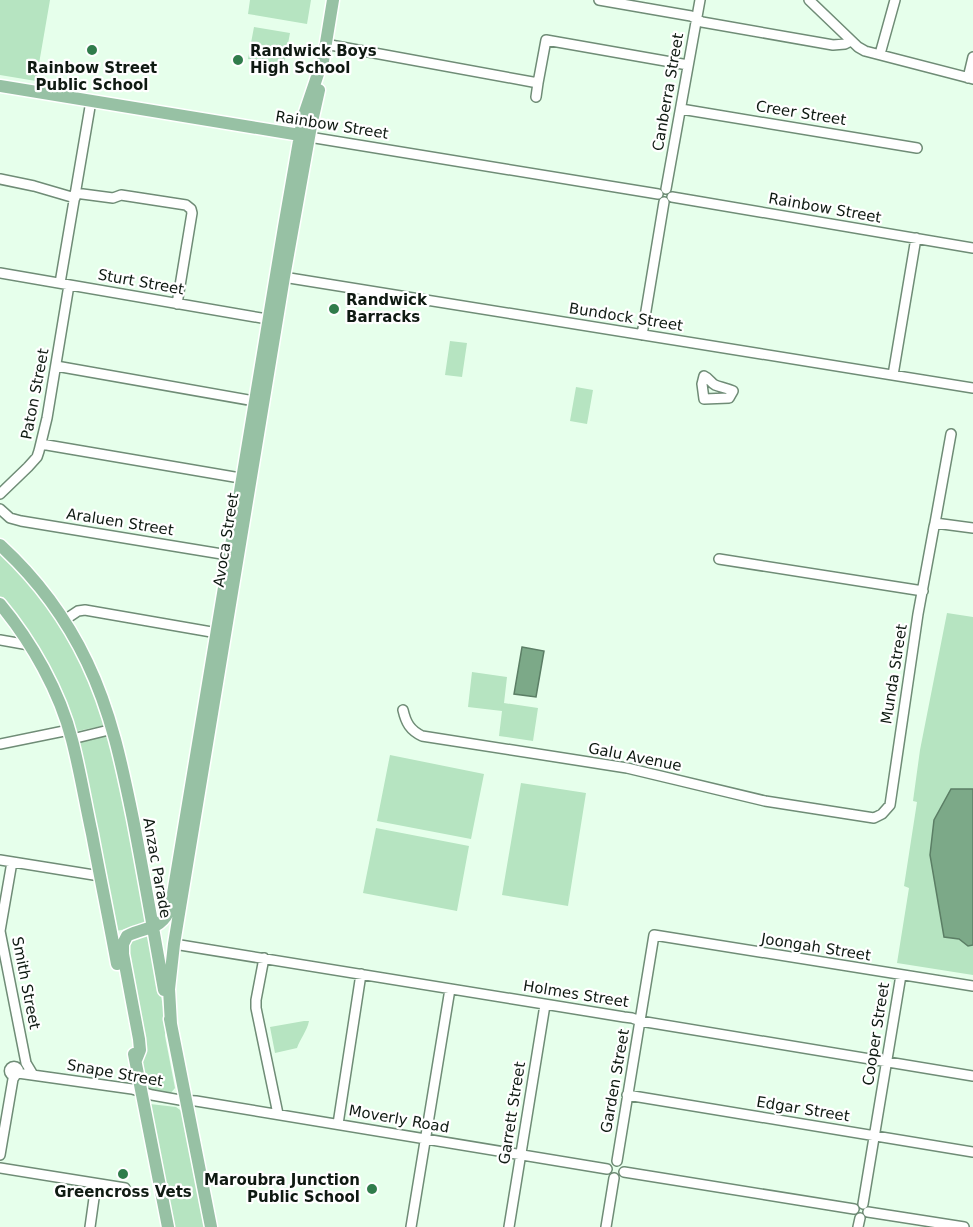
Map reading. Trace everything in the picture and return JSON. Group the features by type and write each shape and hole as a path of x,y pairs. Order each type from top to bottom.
{"main road":[{"name":"Avoca Street","path":"171,1024 169,989 192,809 272,320 305,136 303,118 322,62 333,0"},
{"name":"Rainbow Street","path":"0,86 305,136"},
{"name":"Anzac Parade","path":"0,545 35,581 80,647 112,729 125,780 211,1227"},
{"path":"0,604 17,625 54,690 71,734 168,1227"},
{"name":"Avoca Street","path":"171,906 192,809"},
{"path":"149,905 157,913 171,906"},
{"path":"136,1060 140,1050 139,1039 123,944 127,936 153,928 164,919 171,906"}],"street":[{"path":"599,0 691,16 702,22 833,45 851,41"},
{"name":"Canberra Street","path":"642,335 700,0"},
{"path":"808,0 851,41 865,51 971,78 973,57"},
{"path":"880,54 895,0"},
{"path":"536,97 546,40 688,65"},
{"path":"325,44 538,83"},
{"name":"Paton Street","path":"0,494 33,462 41,444 56,366 75,195 91,101"},
{"name":"Creer Street","path":"681,109 917,148"},
{"name":"Rainbow Street","path":"305,136 973,248"},
{"path":"0,179 75,195 105,198 121,195 186,205 192,213 177,304"},
{"path":"893,375 916,238"},
{"name":"Sturt Street","path":"0,273 272,320"},
{"name":"Bundock Street","path":"280,276 973,388"},
{"path":"56,366 259,402"},
{"name":"Munda Street","path":"874,818 882,814 890,805 923,591 951,434"},
{"path":"41,444 246,480"},
{"name":"Araluen Street","path":"0,509 10,518 21,521 234,556"},
{"path":"935,525 973,528"},
{"path":"719,559 923,591"},
{"path":"63,621 78,611 85,610 221,633"},
{"path":"0,640 29,645"},
{"name":"Galu Avenue","path":"403,710 408,726 422,736 627,768 765,801 874,818"},
{"path":"0,744 112,729"},
{"path":"0,860 100,876"},
{"name":"Smith Street","path":"12,862 0,931 3,968 26,1063 35,1074"},
{"name":"Joongah Street","path":"654,935 973,986"},
{"name":"Garden Street","path":"617,1161 654,935"},
{"name":"Holmes Street","path":"174,944 973,1076"},
{"path":"264,958 256,1008 278,1114"},
{"path":"338,1124 361,974"},
{"name":"Cooper Street","path":"861,1214 901,975"},
{"path":"411,1227 450,989"},
{"name":"Garrett Street","path":"509,1227 545,1005"},
{"path":"0,1155 11,1072"},
{"name":"Snape Street","path":"11,1072 132,1089 187,1101"},
{"name":"Edgar Street","path":"627,1095 973,1152"},
{"name":"Moverly Road","path":"187,1101 607,1169"},
{"path":"617,1161 622,1164 624,1172 614,1178 608,1174 607,1169 610,1163 617,1161"},
{"path":"0,1168 125,1188"},
{"path":"624,1172 861,1214 964,1227"},
{"path":"606,1227 614,1178"},
{"path":"90,1227 96,1184"}],"shaded area":[{"path":"0,0 50,0 36,81 0,75"},
{"path":"250,0 311,0 307,24 248,14"},
{"path":"254,27 290,33 284,65 248,59"},
{"path":"450,341 467,343 462,377 445,375"},
{"path":"576,387 593,390 587,424 570,421"},
{"path":"0,550 45,601 81,660 106,725 73,732 16,620 0,597"},
{"path":"947,613 973,617 973,975 897,963 909,888 904,886 917,802 913,801 920,750"},
{"path":"522,647 544,651 536,697 514,694"},
{"path":"472,672 507,677 504,703 538,708 533,741 499,736 502,711 468,707"},
{"path":"106,736 115,752 147,925 116,931 77,743"},
{"path":"390,755 484,774 471,839 377,821"},
{"path":"521,783 586,793 568,906 502,895"},
{"path":"951,789 973,789 973,945 968,946 959,939 944,937 930,855 934,820"},
{"path":"376,828 469,846 457,911 363,893"},
{"path":"147,934 150,937 166,1023 165,1036 175,1088 169,1095 150,1092 145,1084 143,1050 126,955 129,941"},
{"path":"309,1021 297,1048 275,1053 270,1027"},
{"path":"150,1104 176,1107 183,1112 205,1227 174,1227"}],"place":[{"name":"Rainbow Street Public School","path":"92,50"},
{"name":"Randwick Boys High School","path":"238,60"},
{"name":"Randwick Barracks","path":"334,309"},
{"name":"Greencross Vets","path":"123,1174"},
{"name":"Maroubra Junction Public School","path":"372,1189"}]}
